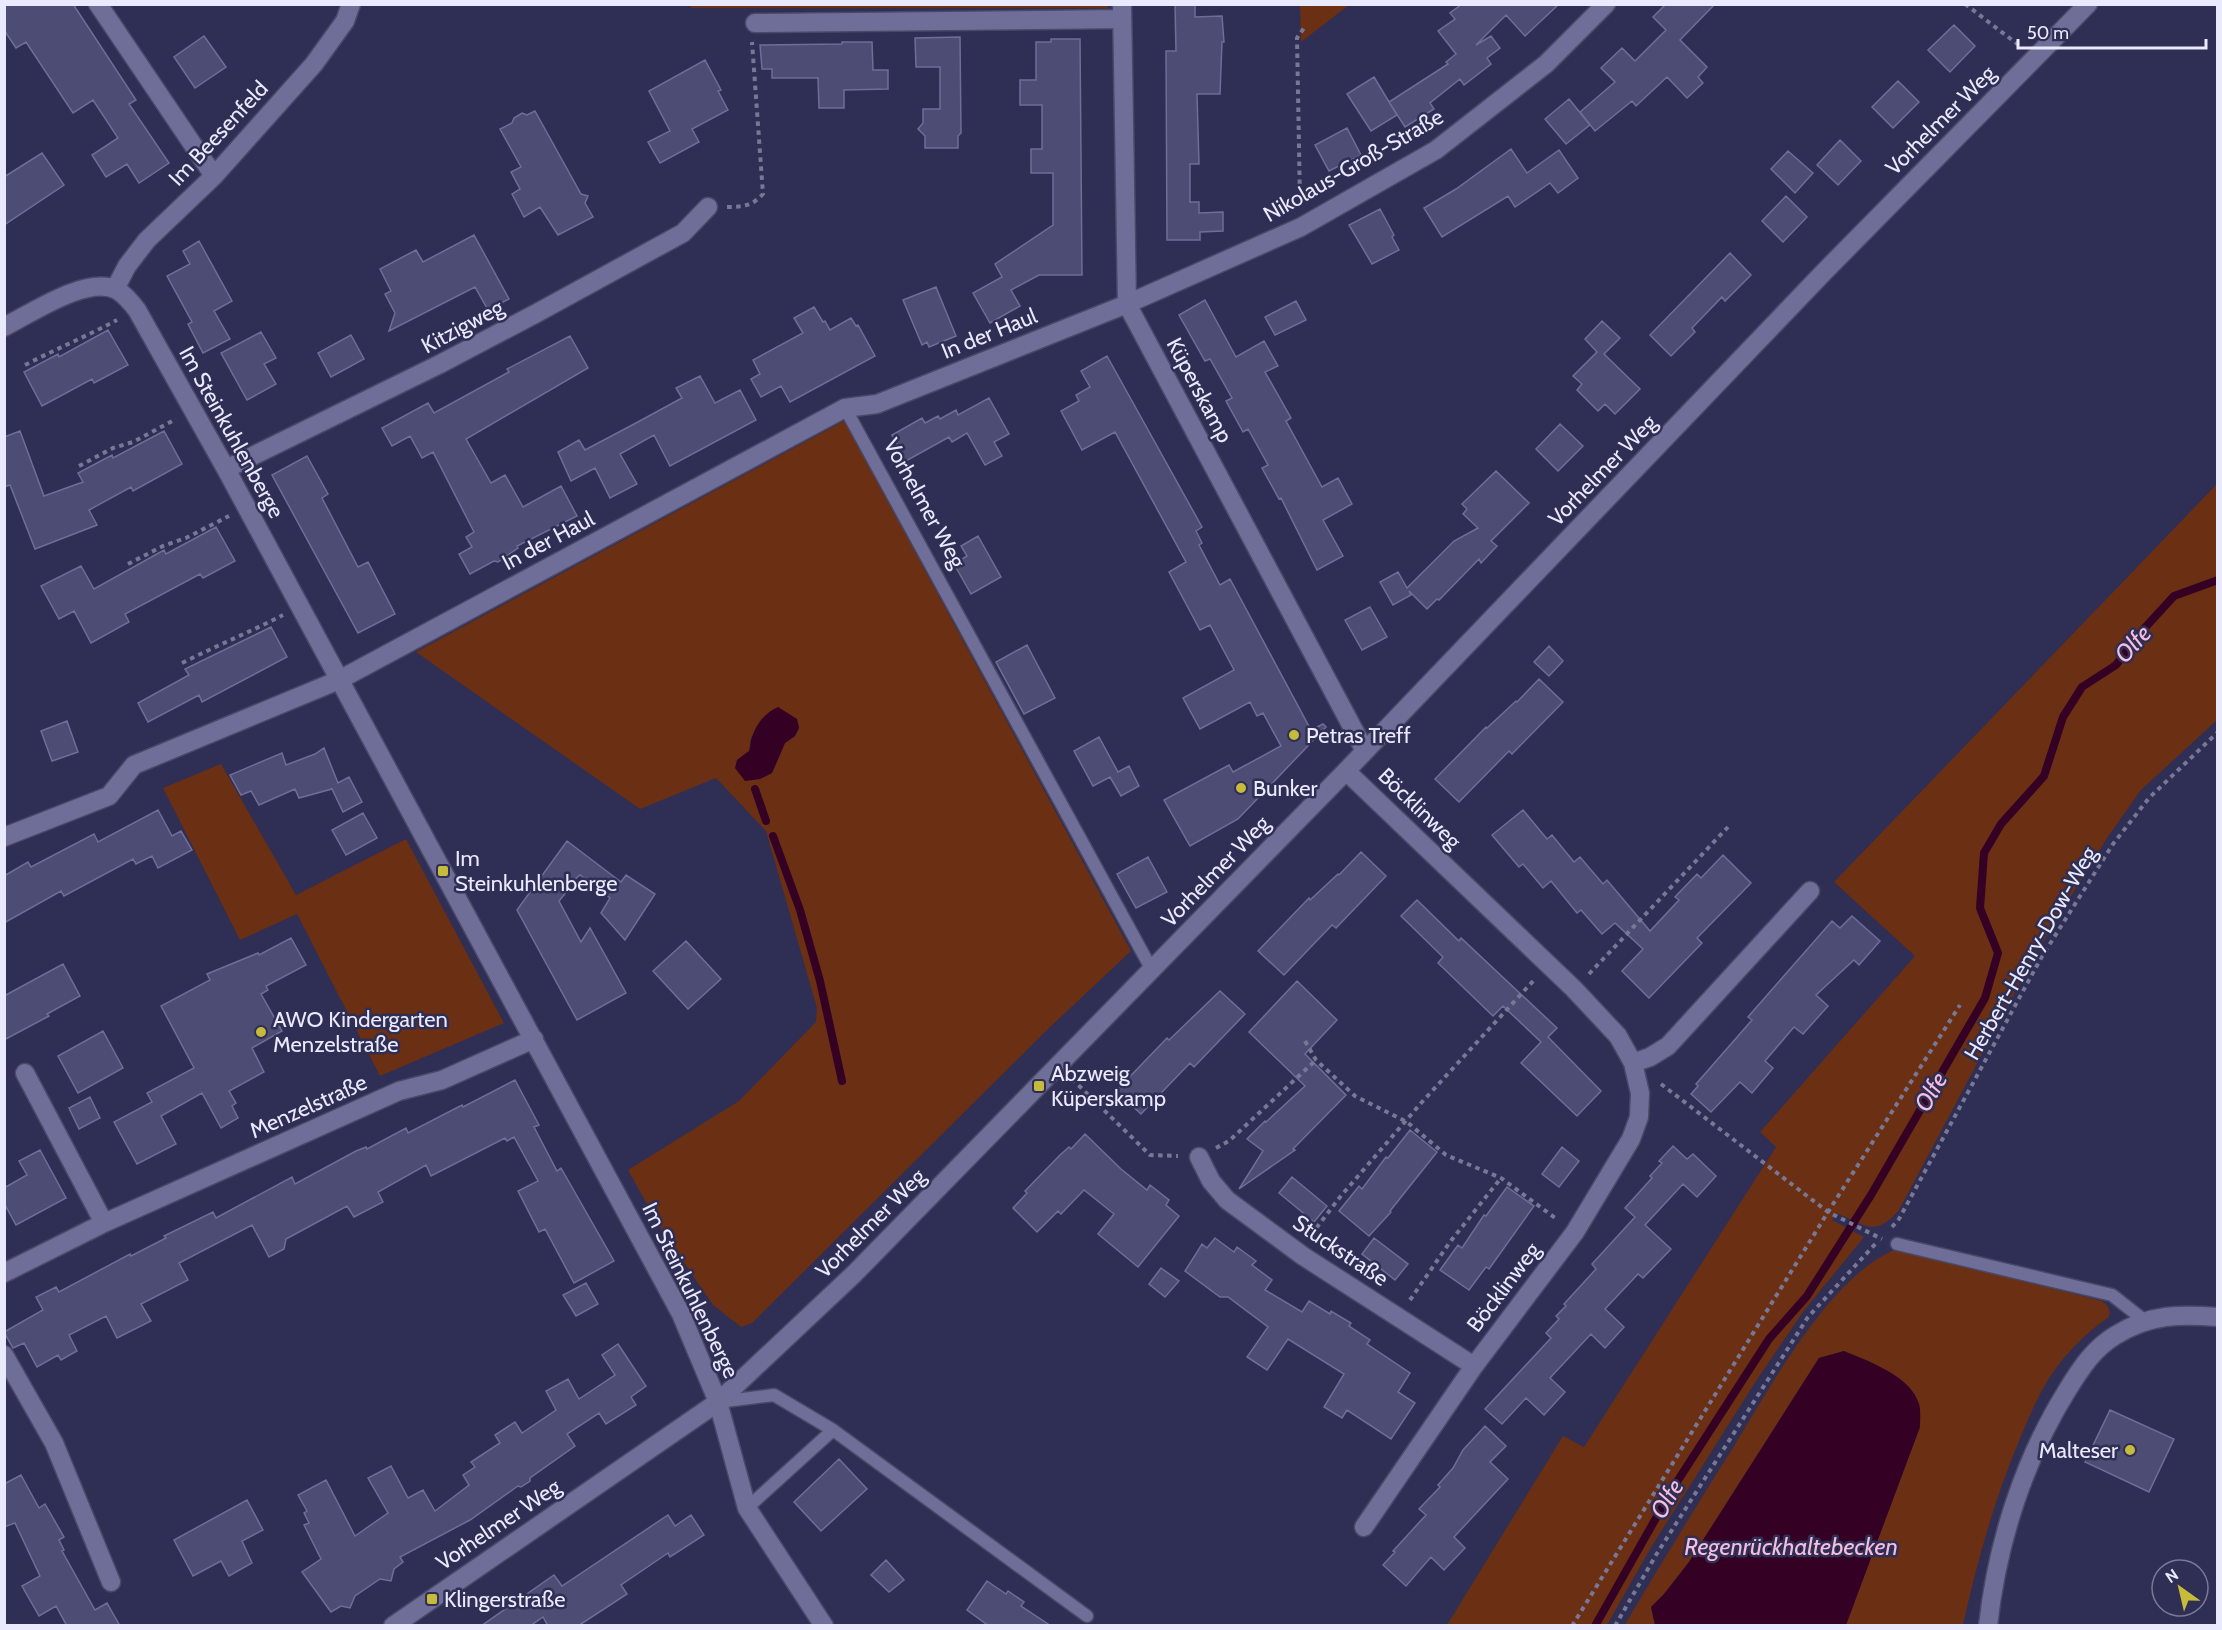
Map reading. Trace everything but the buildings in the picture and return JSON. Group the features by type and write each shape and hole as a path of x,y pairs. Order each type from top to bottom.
{"street":[{"path":"98,4 214,176"},
{"name":"Im Beesenfeld","path":"115,289 127,266 147,240 214,176 314,64 345,21 351,4"},
{"name":"Nikolaus-Groß-Straße","path":"1127,304 1301,227 1436,150 1546,64 1606,4"},
{"name":"Vorhelmer Weg","path":"393,1626 718,1402 854,1274 1346,771 1824,272 2088,4"},
{"name":"Küperskamp","path":"755,23 1122,12 1127,304 1365,751"},
{"name":"Kitzigweg","path":"226,469 440,364 535,314 682,233 708,207"},
{"path":"4,327 77,290 96,285 115,289"},
{"name":"Im Steinkuhlenberge","path":"115,289 126,297 136,310 226,469 681,1314 718,1402"},
{"name":"In der Haul","path":"4,837 109,796 134,765 339,680 845,408 877,404 1127,304"},
{"name":"Böcklinweg","path":"1346,771 1574,989 1618,1036 1635,1067 1640,1093 1639,1117 1631,1139 1575,1232 1474,1366 1364,1527"},
{"path":"1635,1067 1668,1046 1810,891"},
{"name":"Menzelstraße","path":"4,1273 104,1223 399,1091 442,1080 534,1039"},
{"path":"25,1073 104,1223"},
{"name":"Stuckstraße","path":"1199,1157 1211,1181 1227,1200 1298,1253 1474,1366"},
{"path":"1988,1626 1992,1590 2013,1507 2048,1422 2087,1360 2115,1335 2145,1321 2182,1314 2217,1317"},
{"path":"4,1355 54,1443 111,1582"},
{"path":"718,1402 747,1508 824,1626"}],"lane":[{"name":"Vorhelmer Weg","path":"845,408 1152,970"},
{"path":"1897,1244 2112,1295 2145,1321"},
{"name":"Vorhelmer Weg","path":"718,1402 774,1395 833,1430 1087,1616"},
{"path":"747,1508 833,1430"}],"path":[{"path":"1965,4 2035,58"},
{"path":"708,207 744,207 756,202 764,194 751,36 755,23"},
{"path":"1301,227 1297,38 1306,25"},
{"path":"25,365 58,348 78,341 136,310"},
{"path":"79,466 113,448 133,442 193,410"},
{"path":"128,564 163,546 186,538 246,507"},
{"path":"182,663 226,640 238,638 300,607"},
{"name":"Herbert-Henry-Dow-Weg","path":"1615,1626 1662,1545 1808,1317 1899,1219 2041,958 2114,843 2155,791 2217,732"},
{"path":"1574,989 1728,827"},
{"path":"1298,1253 1340,1197 1548,964"},
{"path":"1572,1626 1828,1212 1960,1005"},
{"path":"1305,1041 1316,1060 1355,1096 1407,1122 1446,1155 1501,1178 1575,1232"},
{"path":"1059,1066 1150,1155 1199,1157 1229,1141 1316,1060"},
{"path":"1635,1067 1677,1095 1797,1190 1842,1221 1865,1232"},
{"path":"1398,1317 1450,1242 1501,1178"}],"shaded area":[{"path":"1108,4 1108,8 690,8 693,5"},
{"path":"1300,4 1349,5 1301,42"},
{"path":"844,421 1131,951 1048,1029 752,1323 741,1327 713,1305 661,1229 628,1170 739,1101 816,1022 817,1008 766,831 716,778 640,809 416,652","holes":["762,718 797,719 799,728 795,736 785,743 772,773 760,779 745,780 737,760 749,751 751,738"]},
{"path":"2217,484 2217,720 2141,790 2107,838 2036,953 1899,1210 1890,1219 1876,1227 1862,1225 1836,1213 1832,1220 1864,1237 1803,1312 1756,1381 1650,1549 1607,1625 1447,1625 1563,1436 1584,1447 1776,1147 1760,1132 1915,956 1834,882"},
{"path":"221,764 296,895 406,839 504,1023 380,1076 297,914 240,940 163,788"},
{"path":"1894,1250 2102,1301 2109,1310 2109,1317 2072,1348 2060,1363 2035,1405 1994,1509 1963,1625 1846,1625 1920,1427 1844,1351 1819,1358 1689,1562 1651,1607 1655,1625 1624,1626 1765,1394 1804,1336 1847,1284 1870,1264"}],"water":[{"path":"778,707 797,719 799,728 795,736 785,743 772,773 760,779 745,781 735,768 737,760 749,751 751,739 762,719"},
{"name":"Regenrückhaltebecken","path":"1844,1351 1888,1371 1907,1385 1919,1404 1920,1416 1920,1427 1846,1625 1655,1625 1651,1607 1689,1562 1819,1358"}],"waterway":[{"name":"Olfe","path":"1595,1626 1673,1488 1769,1339 1807,1296 1871,1195 1985,998 1998,953 1980,908 1984,853 2001,824 2044,776 2063,717 2082,687 2116,665 2141,632 2174,596 2218,580"},
{"path":"755,789 766,821"},
{"path":"773,836 800,910 820,981 842,1081"}],"place":[{"name":"Petras Treff","path":"1294,735"},
{"name":"Bunker","path":"1241,788"},
{"name":"Im Steinkuhlenberge","path":"443,871"},
{"name":"AWO Kindergarten Menzelstraße","path":"261,1032"},
{"name":"Abzweig Küperskamp","path":"1039,1086"},
{"name":"Malteser","path":"2130,1450"},
{"name":"Klingerstraße","path":"432,1599"}]}
